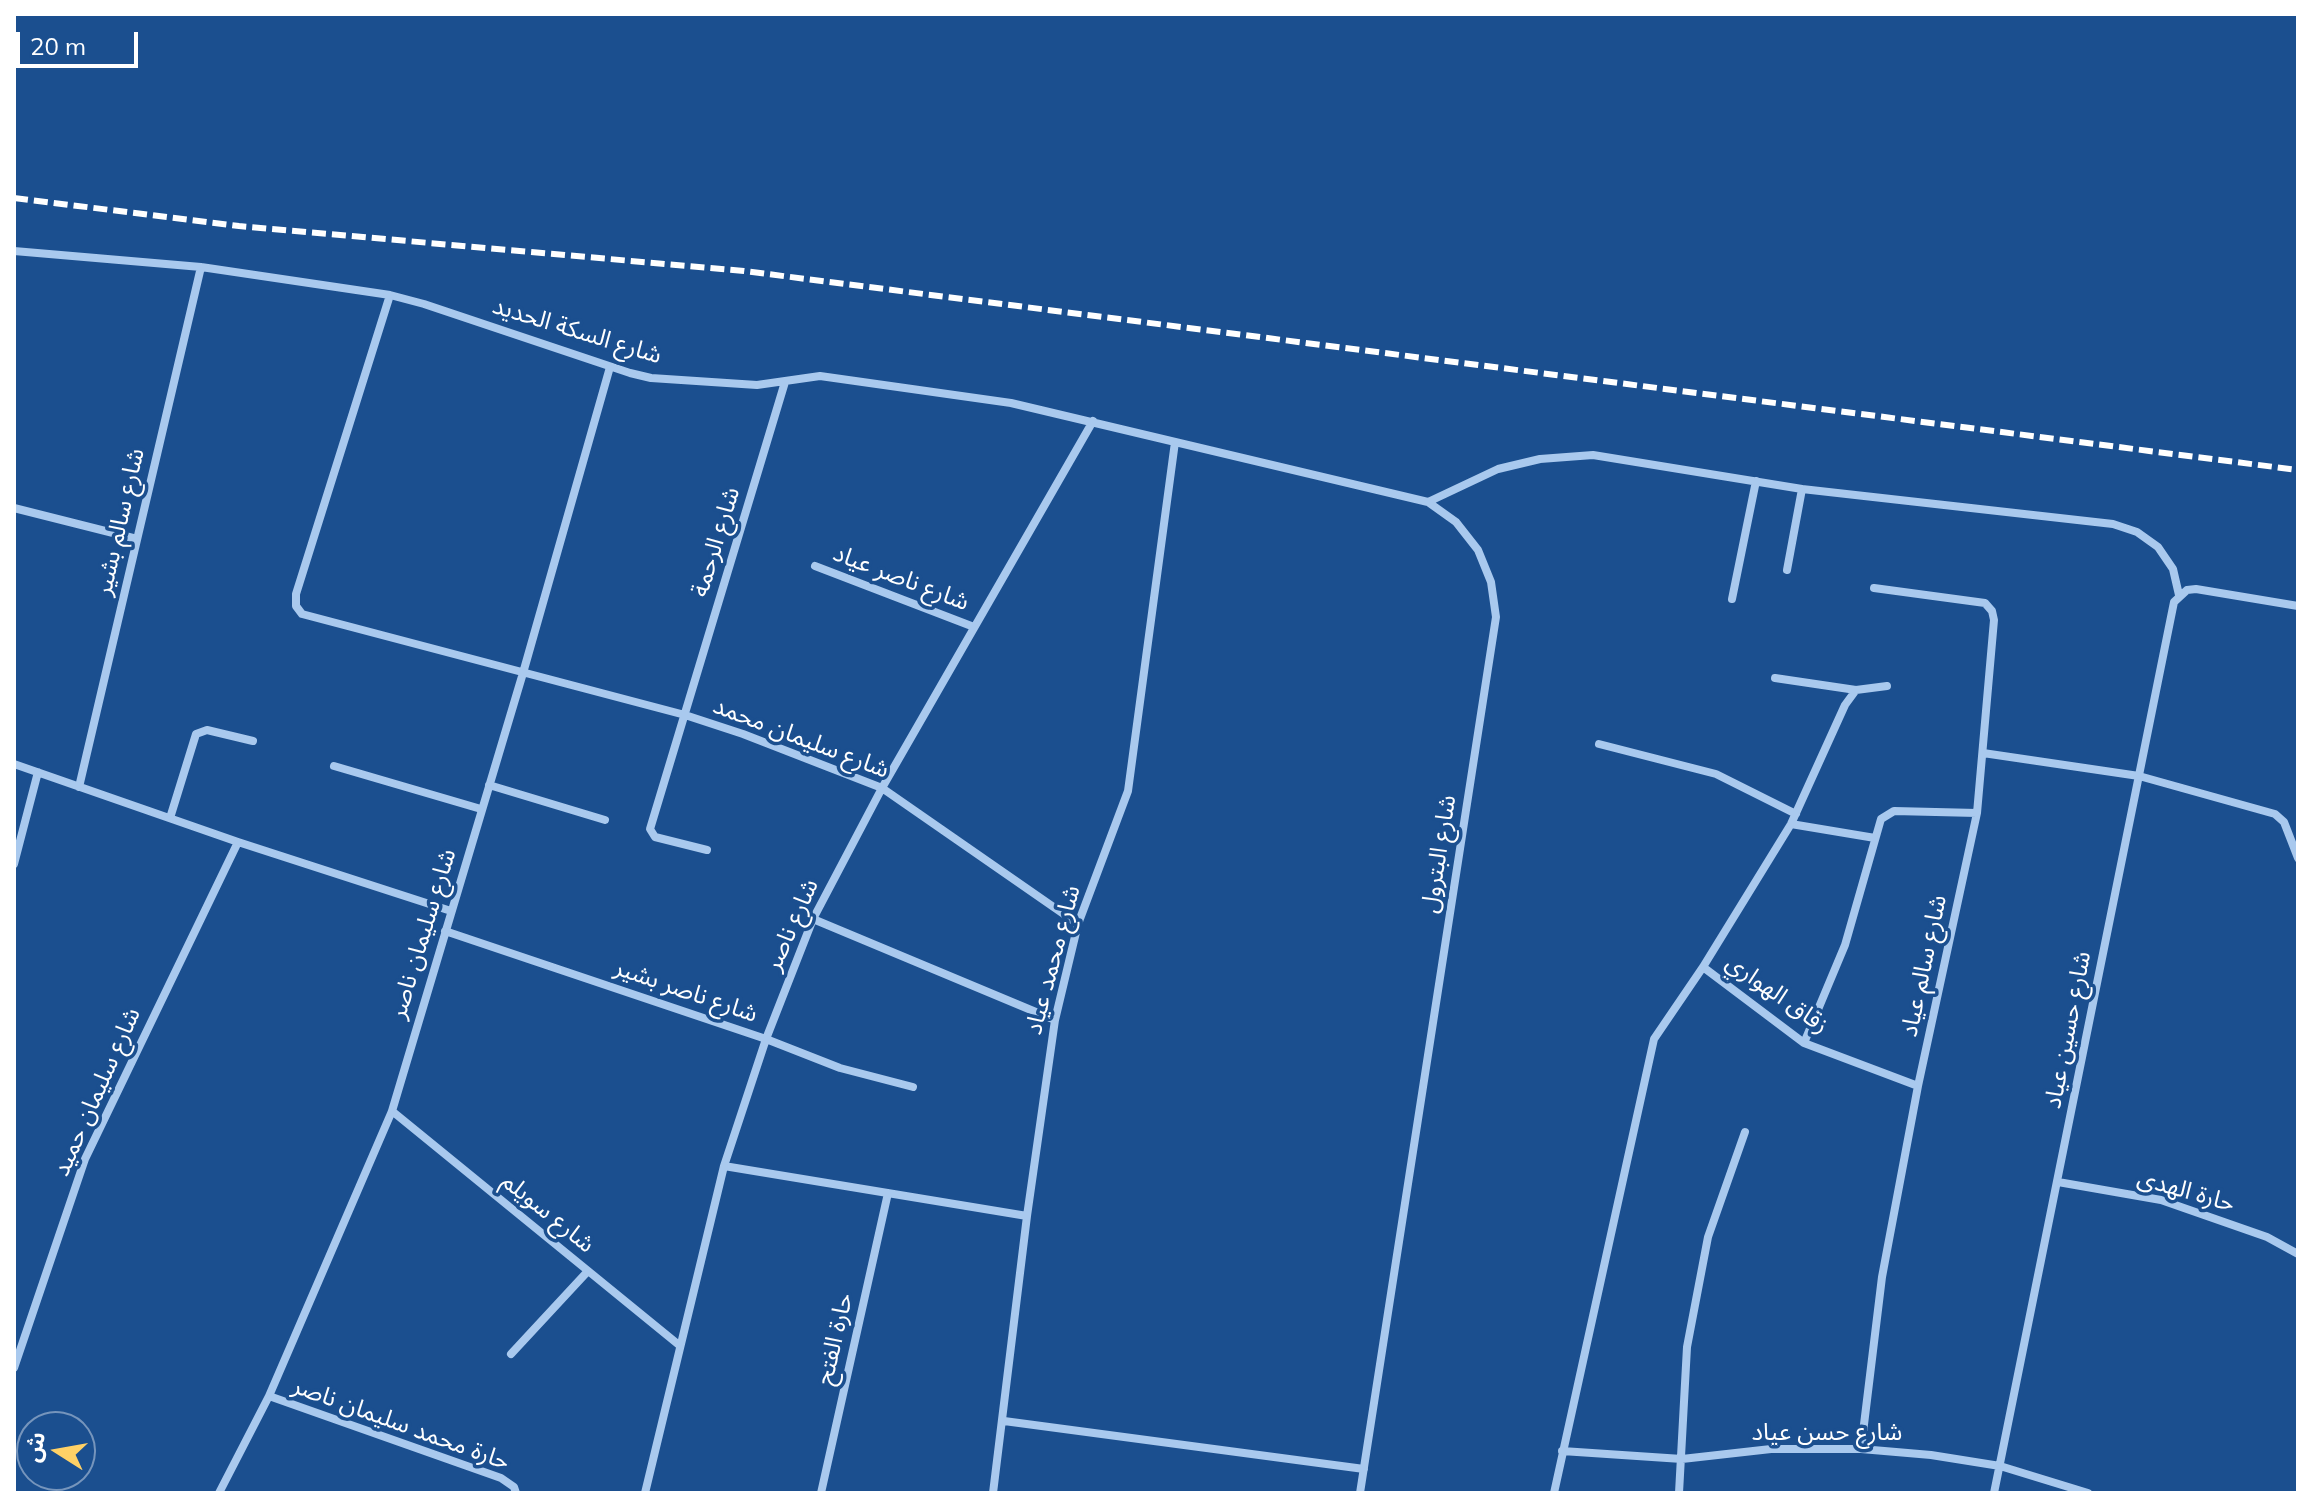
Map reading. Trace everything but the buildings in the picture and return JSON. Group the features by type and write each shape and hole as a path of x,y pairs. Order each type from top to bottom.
{"street":[{"name":"شارع السكة الحديد","path":"14,251 201,267 390,295 610,367 672,380 757,385 820,376 974,396 1175,442"},
{"name":"شارع سالم بشير","path":"79,787 201,267"},
{"name":"شارع سليمان محمد","path":"390,295 296,594 296,606 302,614 685,715 882,788 1078,924"},
{"name":"شارع سليمان ناصر","path":"219,1493 269,1396 392,1111 523,673 610,367"},
{"name":"شارع الرحمة","path":"707,850 655,837 650,829 785,382"},
{"name":"شارع ناصر","path":"645,1493 724,1166 766,1039 813,919 882,788 1093,421"},
{"name":"شارع البترول","path":"1175,442 1428,502 1456,522 1478,550 1491,582 1496,617 1360,1493"},
{"name":"شارع محمد عياد","path":"993,1493 1055,1020 1078,924 1128,791 1175,442"},
{"path":"1428,502 1498,469 1540,459 1593,455 1802,489 2113,524 2137,532 2158,547 2173,569 2179,595 2196,589 2298,606"},
{"path":"1732,599 1756,481"},
{"path":"1787,570 1802,489"},
{"path":"14,508 137,539"},
{"name":"شارع ناصر عياد","path":"815,566 974,627"},
{"name":"شارع سالم عياد","path":"1861,1449 1882,1277 1918,1086 1977,813 1994,620 1990,606 1874,588"},
{"name":"شارع حسين عياد","path":"1994,1493 2174,602 2179,595"},
{"path":"1775,678 1856,690 1887,686"},
{"path":"1554,1493 1654,1039 1703,967 1791,824 1845,705 1856,690"},
{"path":"170,818 196,734 207,730 253,741"},
{"path":"1599,744 1716,774 1796,814"},
{"path":"1983,753 2139,776 2275,814 2284,822 2298,858"},
{"path":"14,764 238,842 451,911"},
{"path":"334,766 481,809"},
{"path":"14,864 38,772"},
{"path":"489,785 605,820"},
{"path":"1804,1043 1845,945 1881,819 1894,811 1977,813"},
{"path":"1791,824 1875,838"},
{"name":"شارع سليمان حميد","path":"14,1368 85,1159 238,842"},
{"path":"813,919 1055,1020"},
{"name":"شارع ناصر بشير","path":"445,931 766,1039 840,1068 913,1087"},
{"name":"زقاق الهواري","path":"1703,967 1804,1043 1918,1086"},
{"name":"شارع سويلم","path":"392,1111 679,1345"},
{"path":"1679,1493 1687,1347 1708,1237 1745,1132"},
{"path":"724,1166 1027,1216"},
{"name":"حارة الهدى","path":"2058,1182 2161,1200 2267,1237 2298,1254"},
{"name":"حارة الفتح","path":"821,1493 888,1193"},
{"path":"511,1354 588,1271"},
{"name":"حارة محمد سليمان ناصر","path":"269,1396 501,1478 514,1487 516,1493"},
{"path":"1004,1421 1364,1469"},
{"name":"شارع حسن عياد","path":"1562,1451 1682,1459 1771,1449 1861,1449 1931,1455 2000,1466 2088,1493"}],"railway":[{"path":"14,198 239,226 744,271 2298,470"}]}
